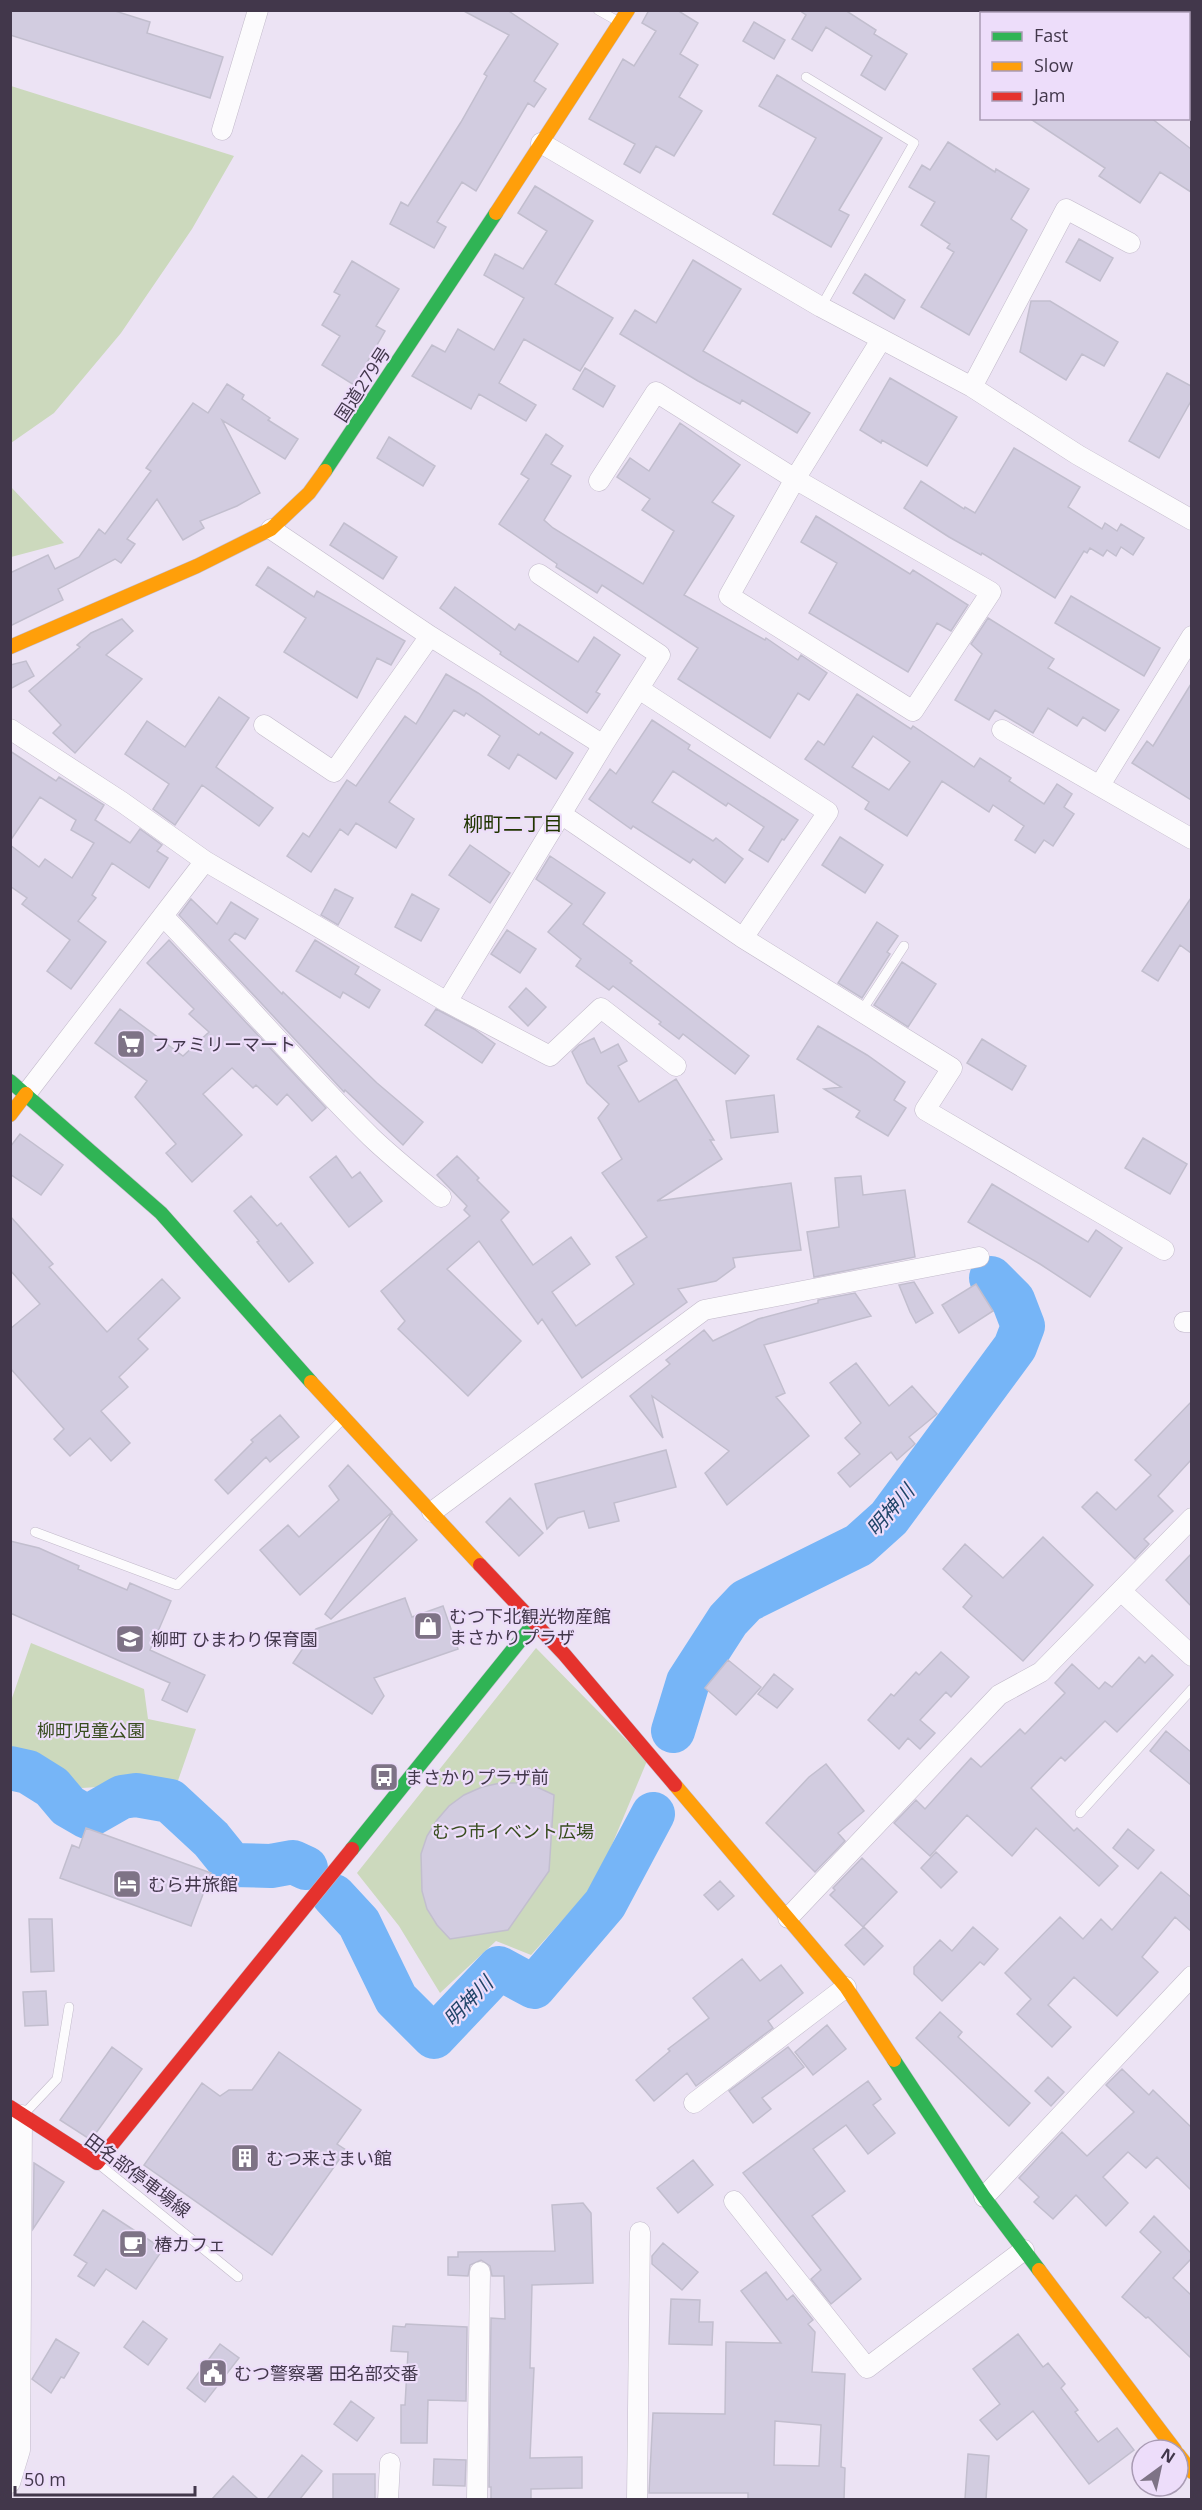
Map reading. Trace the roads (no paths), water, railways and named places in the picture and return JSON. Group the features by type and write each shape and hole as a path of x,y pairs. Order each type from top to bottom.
{"main road":[{"name":"国道279号","path":"10,647 197,566 271,529 309,493 355,428 624,16"},
{"path":"10,1081 161,1213 344,1418 536,1621 846,1987 984,2197 1166,2438"},
{"path":"10,1115 26,1094"},
{"path":"97,2163 536,1621"},
{"name":"田名部停車場線","path":"16,2111 97,2163"}],"street":[{"path":"222,130 258,10"},
{"path":"541,143 821,307 972,387 1078,455 1191,520"},
{"path":"972,387 1066,209 1130,243"},
{"path":"599,481 656,392 795,479 991,592 913,711 729,596 795,479 880,340"},
{"path":"271,529 430,636 603,745"},
{"path":"447,1002 660,654 540,574"},
{"path":"264,725 334,772 430,636"},
{"path":"1100,785 1191,636"},
{"path":"639,688 828,812 743,938"},
{"path":"10,729 122,802 205,861 447,1002 550,1056 601,1008 676,1066"},
{"path":"1002,730 1191,840"},
{"path":"561,814 743,938 952,1068 925,1110 1164,1250"},
{"path":"26,1094 205,861"},
{"path":"163,916 228,983 273,1036 372,1138 441,1197"},
{"path":"432,1512 704,1310 979,1257"},
{"path":"788,1917 999,1695 1041,1672 1191,1518"},
{"path":"1121,1591 1191,1656"},
{"path":"984,2197 1191,1976"},
{"path":"694,2103 846,1987"},
{"path":"10,2483 20,2450 16,2111"},
{"path":"734,2201 867,2368 1024,2250"},
{"path":"637,2499 640,2232"},
{"path":"477,2499 480,2272"},
{"path":"388,2499 390,2463"}],"lane":[{"path":"598,10 624,16"},
{"path":"806,77 914,143 821,307"},
{"path":"861,1012 904,946"},
{"path":"35,1532 177,1585 344,1418"},
{"path":"1080,1813 1191,1689"},
{"path":"16,2111 57,2079 69,2007"},
{"name":"田名部停車場線","path":"97,2163 238,2277"}],"waterway":[{"name":"明神川","path":"673,1731 688,1682 728,1620 746,1601 859,1545 889,1518 1015,1347 1023,1326 1013,1300 991,1278"},
{"name":"明神川","path":"10,1768 28,1772 52,1787 68,1806 87,1817 122,1797 136,1795 170,1801 211,1839 232,1865 271,1866 293,1862 306,1868"},
{"name":"明神川","path":"334,1896 359,1923 396,1999 434,2037 499,1968 534,1987 605,1904 653,1814"}],"place":[{"name":"ファミリーマート","path":"131,1044"},
{"name":"むつ下北観光物産館 まさかりプラザ","path":"428,1626"},
{"name":"柳町 ひまわり保育園","path":"130,1639"},
{"name":"まさかりプラザ前","path":"384,1777"},
{"name":"むら井旅館","path":"127,1884"},
{"name":"むつ来さまい館","path":"245,2158"},
{"name":"椿カフェ","path":"133,2244"},
{"name":"むつ警察署 田名部交番","path":"213,2373"}],"district":[{"name":"柳町二丁目","path":"513,823"}],"park label":[{"name":"柳町児童公園","path":"91,1730"},
{"name":"むつ市イベント広場","path":"513,1831"}]}
